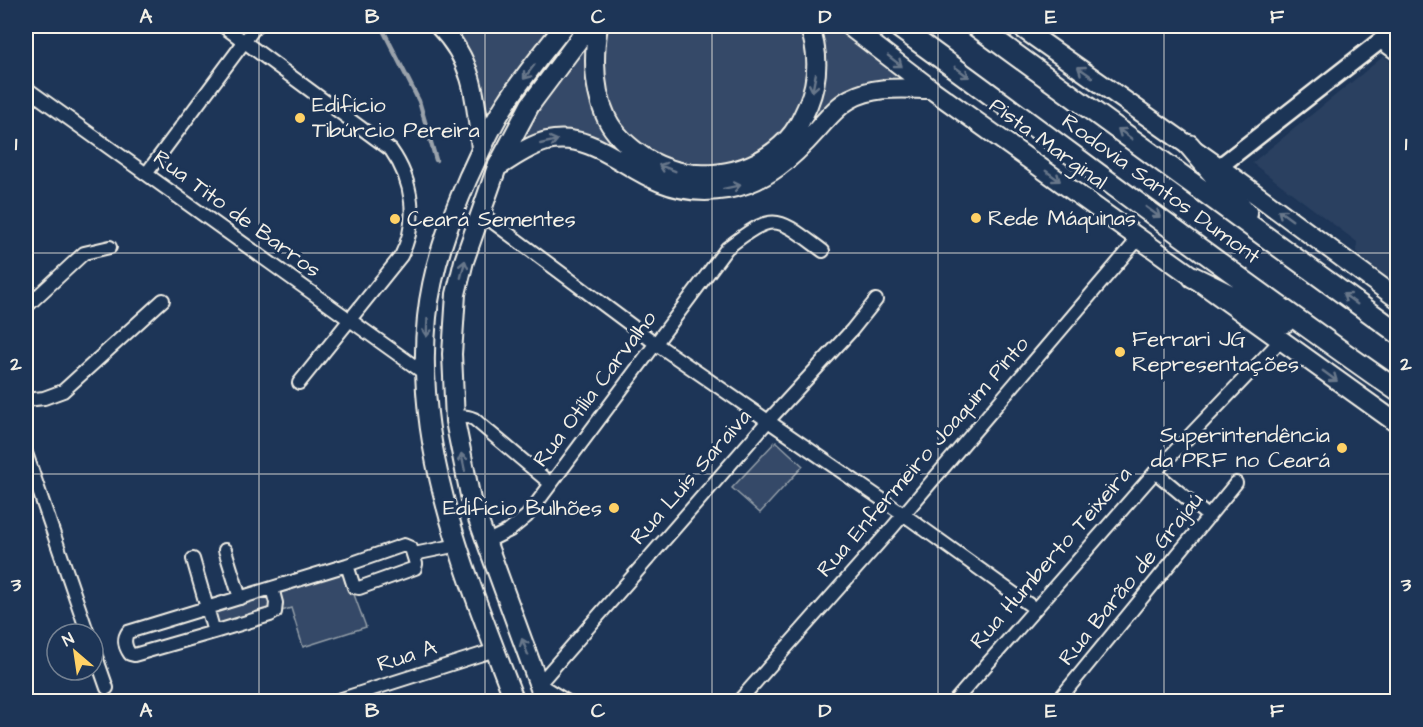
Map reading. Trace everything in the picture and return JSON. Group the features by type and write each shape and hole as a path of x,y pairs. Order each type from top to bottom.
{"highway":[{"name":"Rodovia Santos Dumont","path":"897,26 1330,344 1398,391"},
{"name":"Rodovia Santos Dumont","path":"975,26 1398,333"},
{"path":"1189,146 1238,201 1259,231"},
{"path":"1193,277 1330,344"}],"main road":[{"path":"440,26 459,49 471,76 482,149"},
{"path":"515,702 458,545 443,496 434,455 424,373 427,316 436,265 452,215 482,149 506,102 564,26"},
{"path":"545,702 471,500 455,421 452,354 456,294 464,261 497,167 530,105 589,26"},
{"path":"598,26 595,56 596,85 608,121 625,142 652,162 672,170 702,175 721,174 758,161 788,140 797,127 815,85 817,55 809,26"},
{"name":"Pista Marginal","path":"849,26 931,89 1398,424"},
{"path":"1019,26 1219,166 1398,299"},
{"path":"497,167 523,151 546,142 570,140 597,147 639,172 673,186 700,191 728,189 777,169 828,117 851,98 885,88 931,89"}],"street":[{"path":"223,26 391,150 403,171 410,190 411,223 405,248 350,321 340,329 299,383"},
{"path":"146,174 256,26"},
{"path":"1219,166 1398,27"},
{"path":"1380,42 1398,55"},
{"name":"Rua Tito de Barros","path":"26,88 424,373"},
{"path":"482,214 655,343 903,514 1034,608"},
{"name":"Rua Otília Carvalho","path":"486,543 510,530 526,516 727,248 758,225 778,222 793,229 823,251"},
{"name":"Rua Enfermeiro Joaquim Pinto","path":"738,702 903,514 1139,238"},
{"path":"26,307 84,253 110,247"},
{"path":"26,400 44,398 63,390 163,300"},
{"name":"Rua Luís Saraiva","path":"539,684 768,421 860,321 876,300"},
{"name":"Rua Humberto Teixeira","path":"954,702 1155,472 1281,340"},
{"path":"455,421 465,416 474,419 551,484"},
{"path":"26,453 84,622"},
{"path":"1155,472 1209,517"},
{"name":"Rua Barão de Grajaú","path":"1057,702 1236,483"},
{"path":"272,588 276,603 275,612 270,615 134,655 130,654 125,643 125,636 128,632 347,565 404,545 410,547 416,564 413,569 359,588 354,587 347,565"},
{"path":"414,555 458,545"},
{"path":"225,549 240,598"},
{"path":"193,559 214,632"},
{"name":"Rua A","path":"332,702 495,650"},
{"path":"105,682 107,688"},
{"path":"539,684 568,702"}],"shaded area":[{"path":"448,26 469,26 492,30 552,26 484,123"},
{"path":"605,26 804,26 809,41 806,92 791,124 765,149 732,164 696,168 661,159 645,150 618,125 603,94"},
{"path":"817,26 834,26 912,82 878,83 851,92 830,106 776,161 753,175 713,185 670,180 641,168 593,137 571,132 548,133 517,145 562,74 586,42 587,79 593,105 611,135 634,158 656,171 679,178 703,181 727,178 751,171 773,158 792,141 810,116 821,76"},
{"path":"1384,56 1397,67 1397,287 1356,252 1357,242 1252,163"},
{"path":"776,441 803,466 760,513 732,488"},
{"path":"345,570 366,627 303,647 291,608 220,631 214,612"}],"waterway":[{"path":"381,26 419,101 436,160"}],"place":[{"name":"Edifício Tibúrcio Pereira","path":"300,118"},
{"name":"Rede Máquinas","path":"976,218"},
{"name":"Ceará Sementes","path":"395,219"},
{"name":"Ferrari JG Representações","path":"1120,352"},
{"name":"Superintendência da PRF no Ceará","path":"1342,448"},
{"name":"Edifício Bulhões","path":"614,508"}]}
